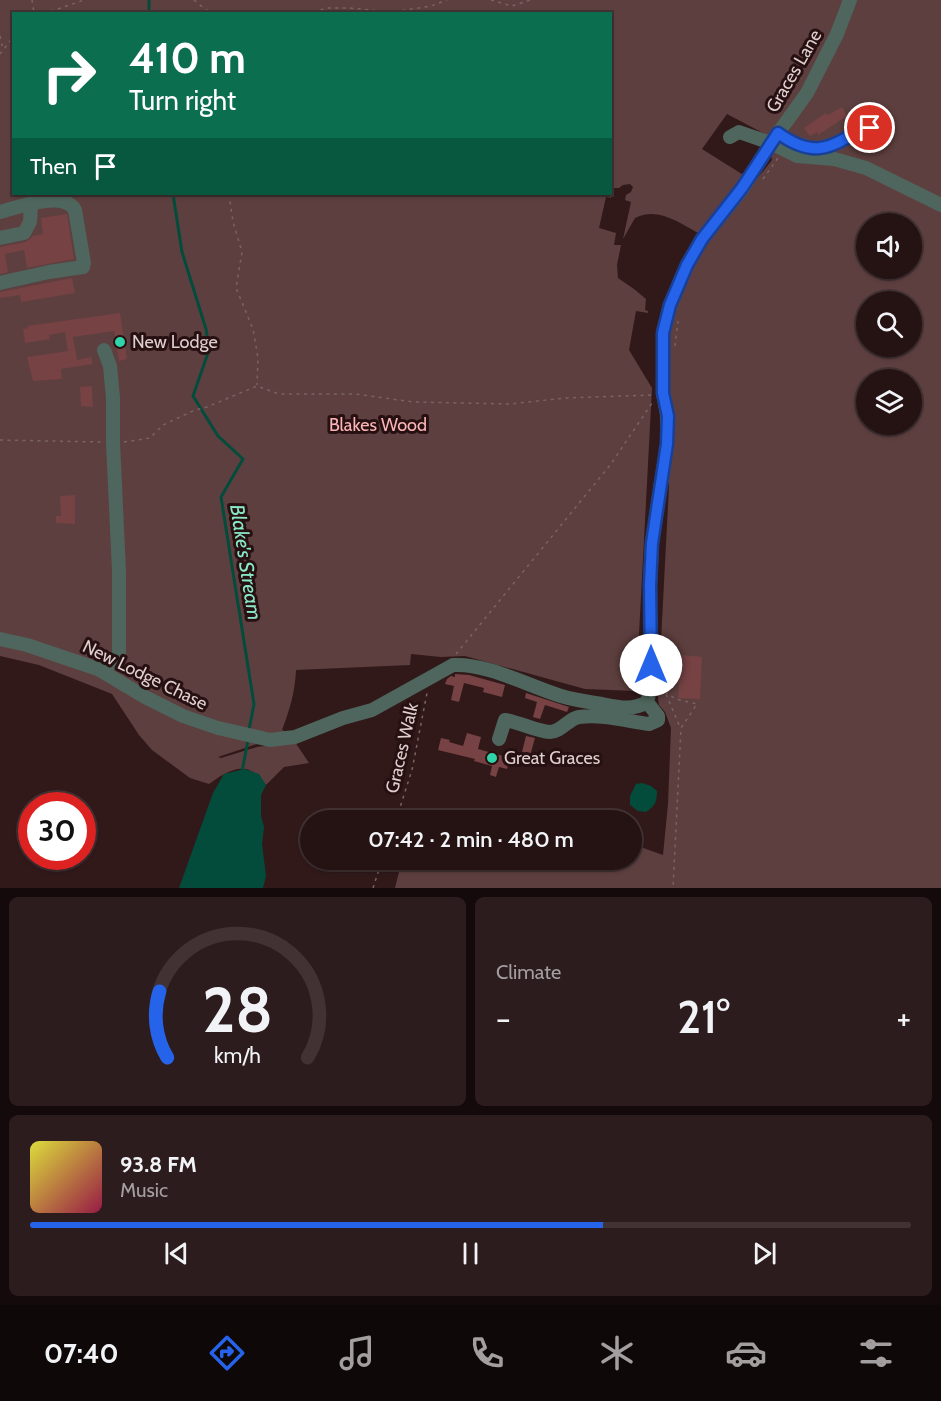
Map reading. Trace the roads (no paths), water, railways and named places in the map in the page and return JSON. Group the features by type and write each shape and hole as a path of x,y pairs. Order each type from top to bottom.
{"street":[{"name":"Graces Lane","path":"499,738 505,720 548,732 556,731 568,721 579,717 608,718 650,724 658,720 648,698 652,543 667,444 668,416 663,393 663,333 670,305 702,239 742,188 807,93 837,34 850,0"},
{"path":"730,137 738,132 775,138 814,149 832,146 867,126"},
{"path":"775,138 797,156 817,156 857,165 940,202"},
{"path":"0,212 31,203 65,200 75,210 84,263 82,267 76,269 49,272 0,283"},
{"path":"0,238 24,233 28,228 31,203"},
{"path":"99,669 114,662 119,654 120,572 113,398 110,366 104,350"},
{"name":"New Lodge Chase","path":"0,639 27,645 99,669 145,697 183,716 218,728 270,740 295,738 343,718 372,710 448,666 460,665 501,674 560,696 616,707 638,708 648,698"}],"waterway":[{"name":"Blake's Stream","path":"149,0 149,12"},
{"name":"Blake's Stream","path":"173,195 182,252 206,329 209,350 193,396 218,436 243,459 221,497 254,704 249,730"},
{"name":"Blake's Stream","path":"242,772 248,740"}],"place":[{"name":"New Lodge","path":"120,342"},
{"name":"Great Graces","path":"492,758"}],"park label":[{"name":"Blakes Wood","path":"378,425"}]}
